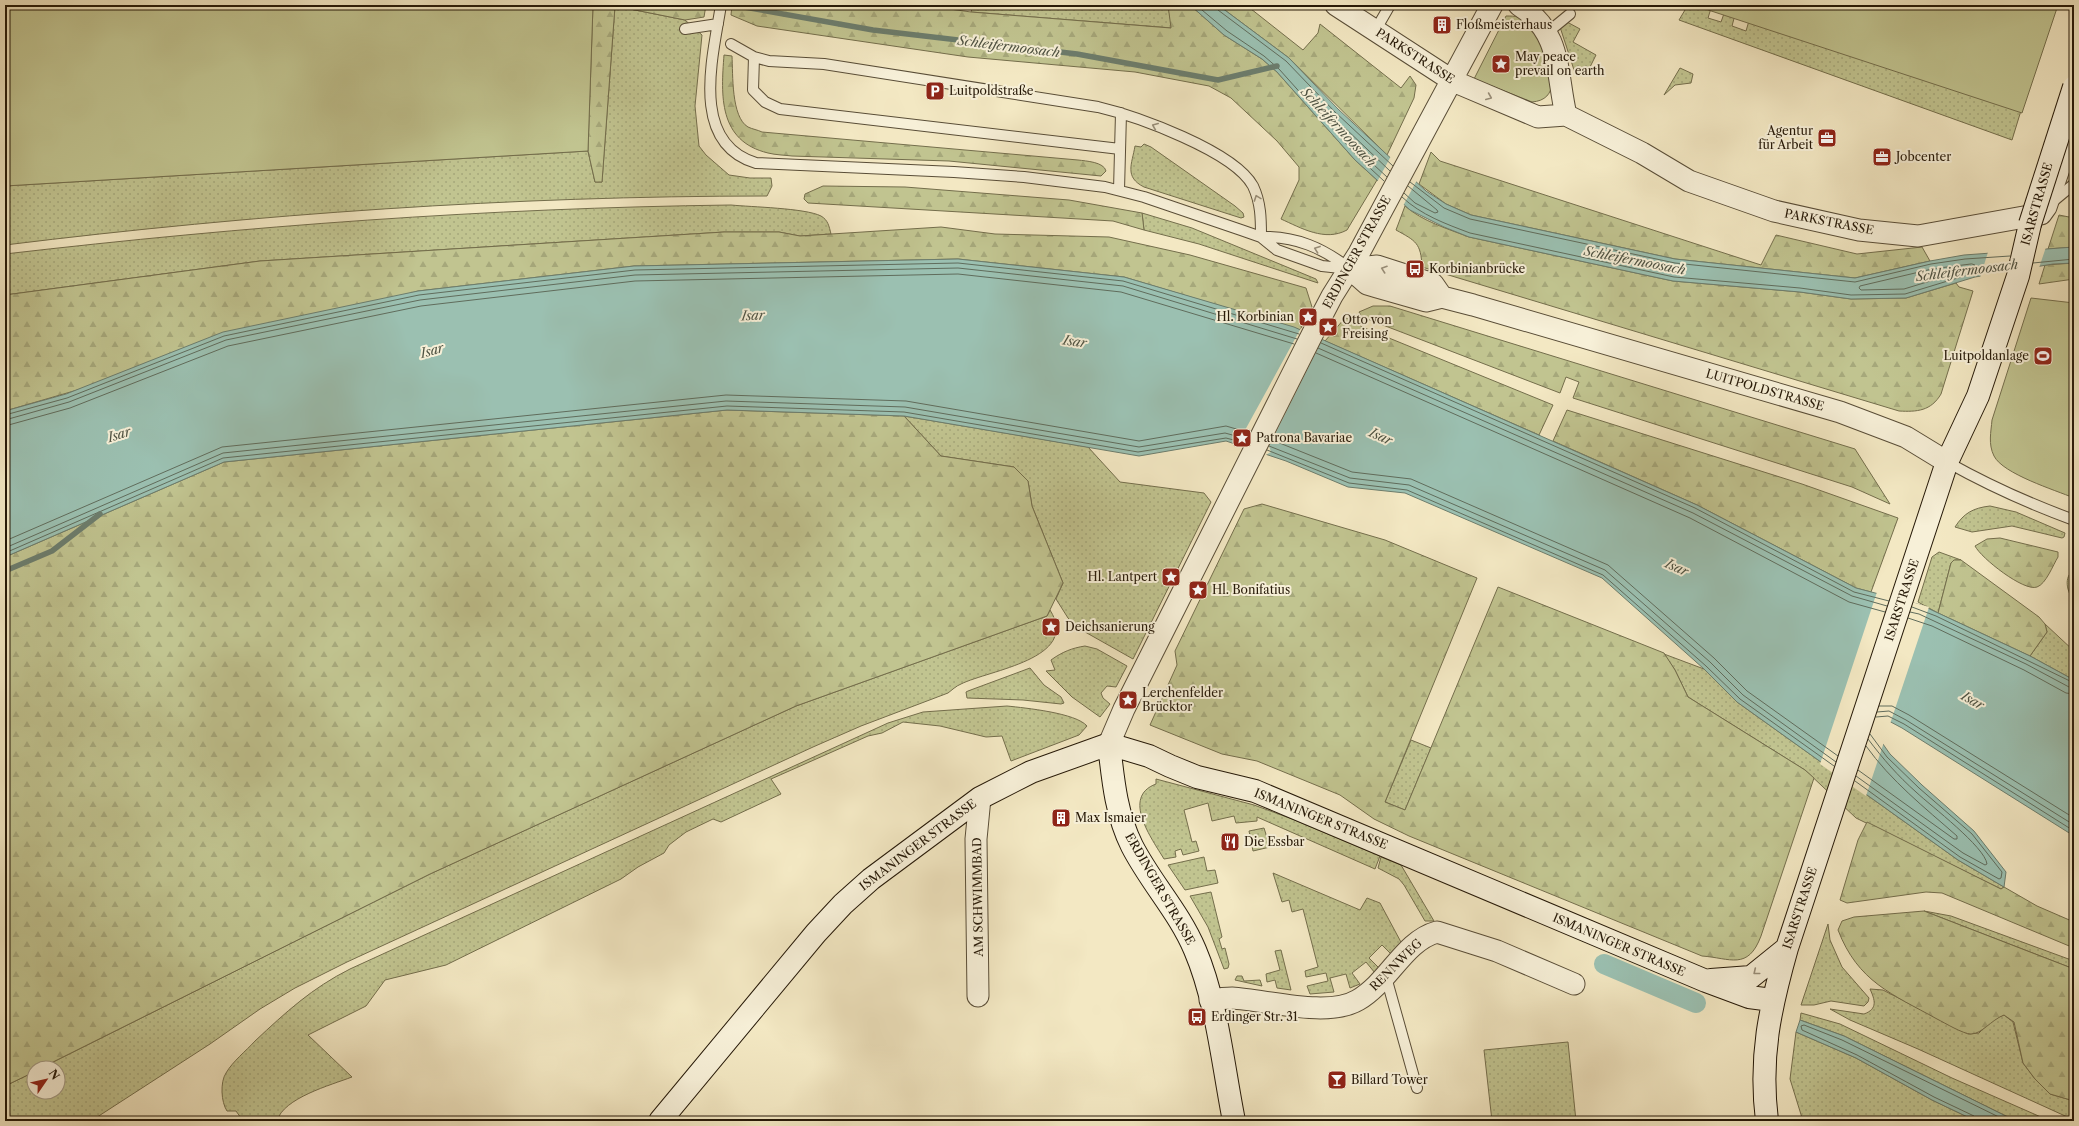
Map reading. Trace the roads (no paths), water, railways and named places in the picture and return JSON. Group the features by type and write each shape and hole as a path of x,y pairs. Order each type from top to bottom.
{"street":[{"name":"PARKSTRASSE","path":"1336,5 1453,81 1538,117 1566,115 1642,153 1689,181 1774,211 1859,230 1918,236 2041,214 2046,207"},
{"name":"ERDINGER STRASSE","path":"1234,1121 1210,1000 1199,959 1182,922 1139,858 1124,828 1116,798 1109,744 1124,709 1319,321 1332,296 1350,269 1412,152 1453,81 1492,5"},
{"path":"1519,5 1536,18 1548,32 1560,71 1566,115"},
{"name":"ISARSTRASSE","path":"1767,1121 1764,1054 1772,1000 1787,948 1947,462 1977,398 2018,276 2038,196 2074,87"},
{"path":"2046,207 2074,125"},
{"name":"LUITPOLDSTRASSE","path":"1350,269 1367,284 1377,287 1426,301 1442,297 1840,412 1906,437 1947,462"},
{"name":"ISMANINGER STRASSE","path":"660,1121 816,933 843,904 877,875 980,798 1031,772 1109,744 1149,756 1197,777 1255,791 1706,981 1749,997 1772,1000"},
{"name":"AM SCHWIMMBAD","path":"978,996 976,840 980,798"},
{"name":"RENNWEG","path":"1210,1000 1231,998 1320,1008 1340,1008 1358,1000 1386,977 1413,944 1428,934 1438,932 1497,951 1574,984"},
{"path":"1706,981 1751,977 1787,948"}],"lane":[{"path":"1376,31 1390,5"},
{"path":"1548,32 1570,14"},
{"path":"685,29 719,15"},
{"name":"LUITPOLDSTRASSE","path":"719,15 711,78 711,105 713,121 719,135 729,149 742,158 756,162 1024,177 1119,190 1261,237 1277,250 1298,258 1322,266 1350,269"},
{"path":"731,44 754,57 769,61 824,64 1098,107 1121,113 1185,139 1228,161 1243,173 1252,186 1259,202 1261,237"},
{"path":"754,57 753,90 765,102 780,109 1120,149"},
{"path":"1119,190 1121,113"},
{"path":"2046,207 2074,184"},
{"name":"LUITPOLDSTRASSE","path":"1261,237 1280,236 1309,245 1329,253 1350,269"},
{"name":"LUITPOLDSTRASSE","path":"1947,462 2001,490 2034,505 2074,520"},
{"path":"1386,977 1417,1088"}],"water":[{"path":"1190,5 1218,5 1289,58 1338,109 1426,191 1446,204 1471,215 1675,259 1855,278 1964,255 2074,247 2074,263 2053,264 1975,277 1906,298 1851,299 1800,292 1673,281 1469,237 1444,227 1410,210 1355,160 1277,72 1262,59 1224,35"},
{"name":"Isar","path":"958,259 1124,277 1294,327 1697,505 1856,588 1921,605 2030,656 2074,680 2074,836 1902,728 1887,720 1873,721 1873,730 1890,754 1922,785 1974,831 2006,872 2004,887 1958,860 1737,702 1704,669 1602,578 1405,493 1348,487 1286,461 1226,441 1139,456 904,416 727,410 224,462 5,557 5,411 66,394 223,332 418,291 634,266"},
{"path":"1800,1020 1844,1036 2016,1121 1976,1121 1932,1100 1856,1058 1796,1032"}],"waterway":[{"name":"Schleifermoosach","path":"733,5 873,30 1077,54 1218,80 1277,66"},
{"path":"5,571 52,551 100,514"},
{"path":"1604,964 1696,1003"}],"place":[{"name":"Floßmeisterhaus","path":"1442,25"},
{"name":"May peace prevail on earth","path":"1501,64"},
{"name":"Luitpoldstraße","path":"935,91"},
{"name":"Agentur für Arbeit","path":"1827,138"},
{"name":"Jobcenter","path":"1882,157"},
{"name":"Korbinianbrücke","path":"1415,269"},
{"name":"Hl. Korbinian","path":"1308,317"},
{"name":"Otto von Freising","path":"1328,327"},
{"name":"Luitpoldanlage","path":"2043,356"},
{"name":"Patrona Bavariae","path":"1242,438"},
{"name":"Hl. Lantpert","path":"1171,577"},
{"name":"Hl. Bonifatius","path":"1198,590"},
{"name":"Deichsanierung","path":"1051,627"},
{"name":"Lerchenfelder Brücktor","path":"1128,700"},
{"name":"Max Ismaier","path":"1061,818"},
{"name":"Die Essbar","path":"1230,842"},
{"name":"Erdinger Str. 31","path":"1197,1017"},
{"name":"Billard Tower","path":"1337,1080"}]}
